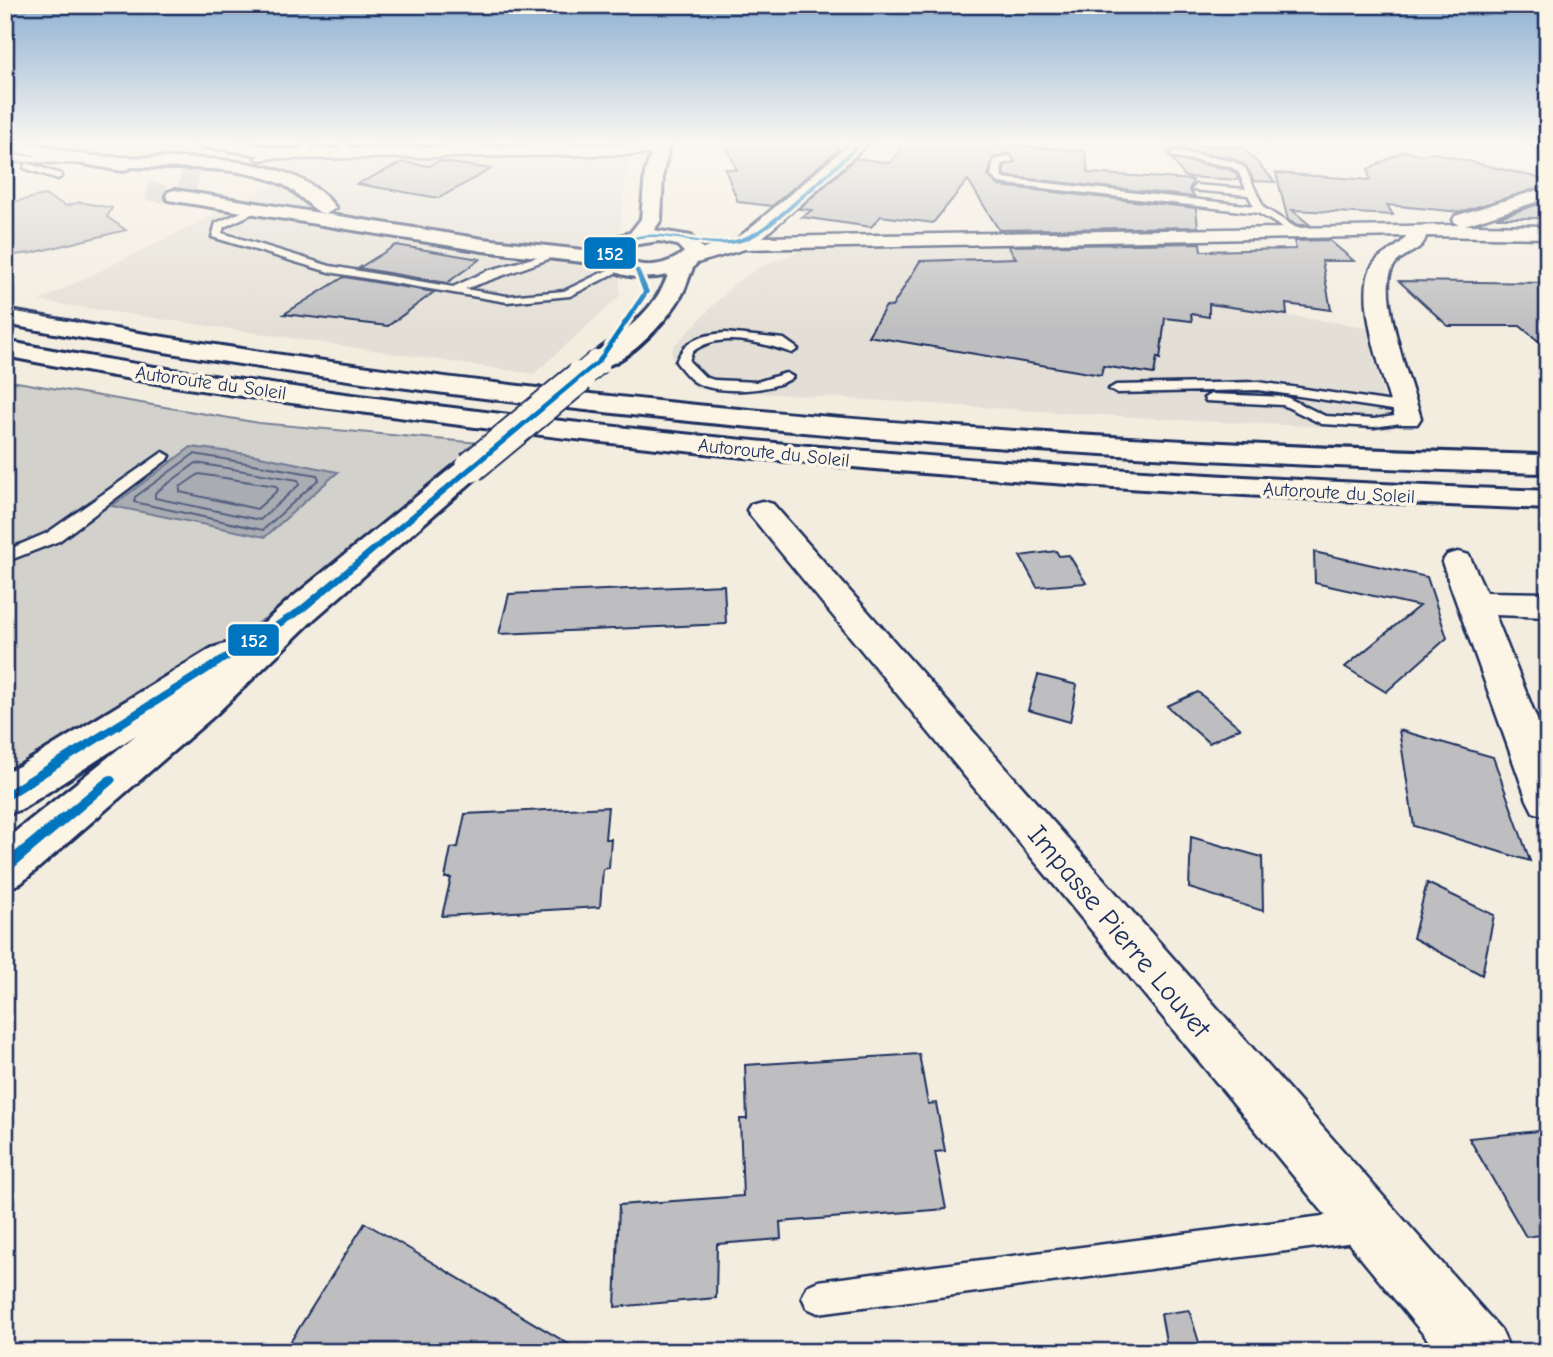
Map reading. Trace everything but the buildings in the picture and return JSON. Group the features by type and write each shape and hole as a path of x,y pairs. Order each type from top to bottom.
{"main road":[{"path":"238,204 483,245 554,253 625,255 683,245"},
{"path":"309,204 625,255 662,270 683,245"},
{"path":"321,204 326,208"},
{"path":"625,255 651,220 652,204"},
{"path":"5,868 201,704 301,610 471,467 598,361 638,336 672,294 683,245"},
{"path":"598,361 646,292 645,284 625,255"},
{"path":"5,300 479,390"},
{"name":"Autoroute du Soleil","path":"5,317 187,349 479,390 945,434 1201,451 1548,464"},
{"name":"Autoroute du Soleil","path":"5,348 142,373 438,415 916,466 1103,479 1548,499"},
{"path":"5,362 180,392 485,427 737,448"},
{"path":"15,789 301,610"}],"street":[{"path":"750,239 790,204"},
{"path":"1459,230 1454,222 1509,204"},
{"path":"683,245 750,239 815,241 1298,232 1415,243 1417,238 1413,230 1548,232"},
{"path":"1395,240 1381,267 1377,287 1407,413"},
{"name":"Impasse Pierre Louvet","path":"762,510 1479,1352"},
{"path":"1458,562 1548,800"},
{"path":"1472,603 1548,605"}],"lane":[{"path":"1211,204 1260,210 1298,232"},
{"path":"1257,204 1260,210"},
{"path":"255,209 220,225 216,235 329,269 507,299 557,296 625,255"},
{"path":"456,290 472,279 534,263 554,253"},
{"path":"786,377 771,384 750,387 705,383 682,362 690,345 708,338 784,342 792,349"},
{"path":"1116,389 1258,386 1407,413"},
{"path":"1155,388 1200,398 1286,401 1322,420 1374,423 1407,413"},
{"path":"5,557 53,537 163,456"},
{"path":"818,1297 1370,1224"}],"shaded area":[{"path":"5,204 92,204 112,208 107,217 126,230 32,253 5,256"},
{"path":"234,204 623,204 620,296 534,374 39,301"},
{"path":"1031,244 1020,277 1367,327 1392,430 1197,421 696,389 675,365 671,352 675,345 734,284 758,268 794,253 811,248"},
{"path":"5,380 259,423 480,443 268,616 163,688 5,775"}],"water":[{"path":"191,447 255,455 338,472 265,537 112,506"}],"transit line":[{"name":"152","path":"5,797 301,610 599,361 646,292 637,270 624,268 610,259 608,255 620,244 634,238 652,236 708,242 742,240 769,224 794,204"},
{"name":"152","path":"5,868 110,780"}]}
